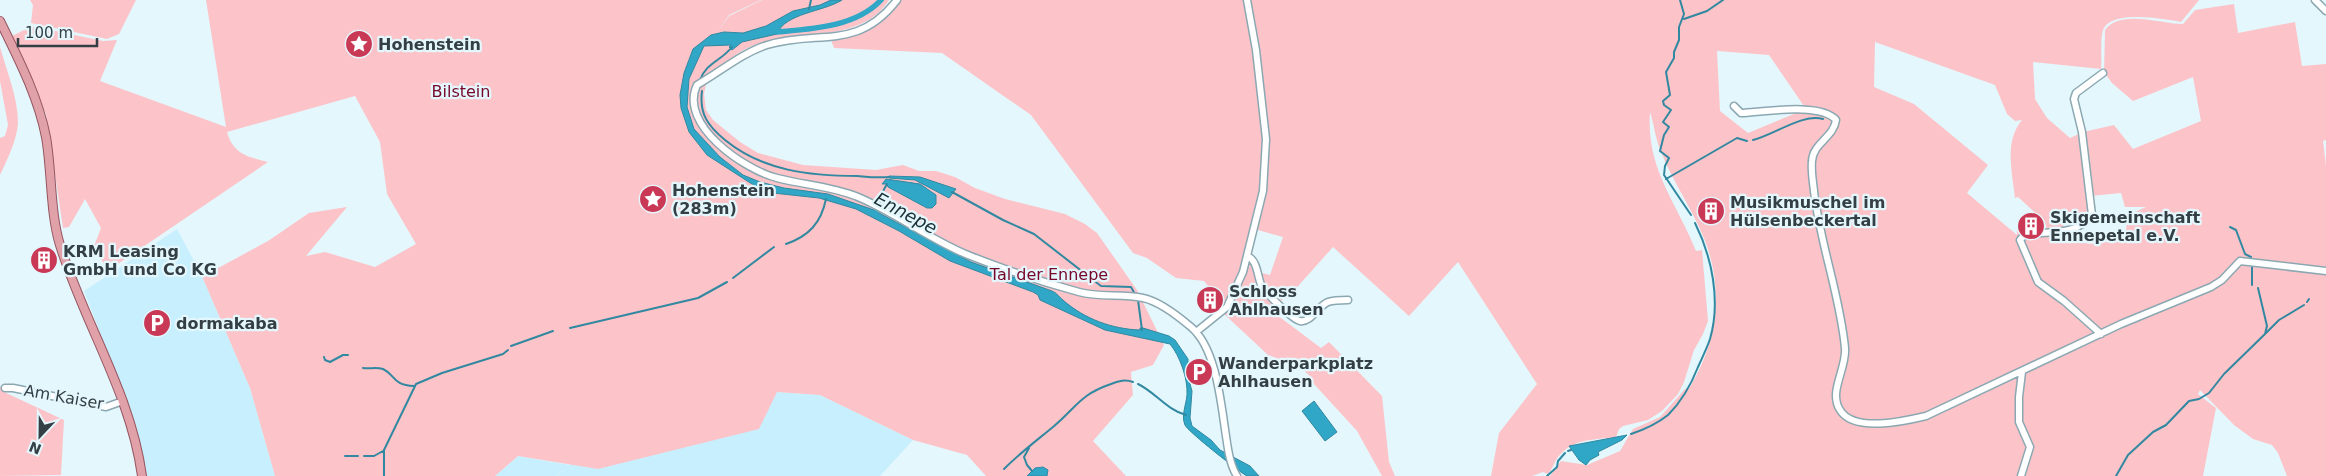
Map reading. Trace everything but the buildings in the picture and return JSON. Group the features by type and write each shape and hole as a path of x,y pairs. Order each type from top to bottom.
{"main road":[{"path":"0,21 27,77 40,110 46,139 59,244 123,401 136,439 142,476"}],"street":[{"path":"897,0 881,18 859,30 832,37 782,42 760,47 697,85 694,92 694,102 698,119 707,133 730,153 750,166 776,178 829,188 879,206 949,246 969,255 1080,293 1142,298 1165,309 1196,332 1212,364 1228,450 1237,476"},
{"path":"1196,332 1227,307 1243,272 1263,191 1266,139 1256,50 1247,0"},
{"path":"2315,0 2326,11"},
{"path":"2101,334 2064,301 2038,282 2020,240 2026,234 2059,232 2083,226 2092,215 2082,132 2074,100 2076,93 2103,73"},
{"path":"1734,106 1741,113 1816,111 1831,115 1836,120 1833,128 1816,148 1812,163 1817,215 1841,319 1846,350 1843,373 1835,397 1840,411 1847,417 1860,422 1893,424 1926,416 2101,334 2211,287 2222,280 2240,261 2326,271"},
{"path":"1247,256 1253,260 1260,280 1268,294 1295,319 1307,320 1325,304 1348,300"},
{"path":"2021,476 2030,447 2020,422 2018,397 2022,372"},
{"name":"Am Kaiser","path":"5,388 106,407 123,401"}],"shaded area":[{"path":"177,229 201,274 250,388 275,476 145,476 134,421 84,291"},
{"path":"777,392 820,395 913,440 880,476 557,476 571,464"},
{"path":"518,456 570,465 556,476 495,476"}],"green space":[{"path":"30,0 136,0 119,34 107,39 31,23 33,5"},
{"path":"206,0 761,0 729,15 717,32 729,16 762,0 889,0 875,16 857,26 771,41 751,47 733,57 734,59 708,75 704,94 706,110 713,120 740,142 758,153 803,165 876,170 903,165 919,171 936,171 955,177 975,188 1005,199 1065,214 1085,224 1097,233 1137,290 1164,345 1153,365 1131,372 1133,395 1093,441 1126,476 986,476 967,455 913,440 820,395 777,392 759,429 598,469 518,456 495,476 275,476 250,388 201,274 220,267 268,241 309,213 347,207 306,256 325,252 375,267 416,244 387,194 380,142 355,96 227,132 237,150 248,156 268,162 109,270 93,249 101,228 85,199 69,227 63,228 46,114 12,36 26,29 36,27 103,41 117,40 100,81 226,127"},
{"path":"899,0 2199,0 2181,22 2127,17 2116,19 2108,24 2102,34 2101,69 2033,62 2035,99 2047,118 2070,138 2081,133 2091,212 2063,215 2064,233 2078,242 2093,244 2125,237 2128,215 2146,207 2125,207 2121,193 2091,196 2083,132 2114,125 2133,149 2201,121 2193,77 2133,101 2112,83 2104,72 2105,30 2121,20 2131,19 2183,24 2195,10 2234,4 2238,33 2295,22 2302,66 2326,64 2326,140 2323,141 2326,166 2326,476 2287,476 2278,453 2272,445 2253,439 2234,425 2200,390 2198,394 2216,408 2203,476 1550,476 1561,461 1587,465 1620,451 1633,429 1660,417 1685,389 1690,387 1708,348 1716,308 1713,267 1699,227 1664,159 1650,112 1650,132 1653,151 1664,184 1696,251 1702,250 1708,321 1694,350 1684,382 1678,394 1662,411 1648,420 1623,426 1619,429 1616,437 1584,441 1571,446 1558,457 1548,474 1543,472 1532,476 1491,476 1499,433 1537,384 1458,262 1409,316 1333,247 1291,294 1269,309 1321,348 1329,342 1382,396 1389,462 1395,476 1382,476 1357,431 1314,384 1311,377 1299,366 1268,355 1224,314 1224,306 1204,281 1176,278 1147,258 1133,253 1031,115 942,53 834,48 831,40 870,28","holes":["1875,42 1995,85 2007,114 2015,121 2022,120 2016,129 2011,147 2011,167 2015,198 2018,197 2045,222 2048,235 2024,237 2017,229 2017,235 1967,193 1988,165 1914,104 1874,87","1717,51 1769,55 1806,109 1748,133 1720,111","1254,229 1283,237 1270,275 1258,272 1249,254"]},
{"path":"0,47 14,95 18,123 14,143 0,175 0,138 5,136 8,125 0,81"},
{"path":"0,386 4,392 64,420 61,475 0,476"}],"water":[{"path":"831,0 842,0 796,17 781,27 777,34 742,42 732,50 729,47 731,45 704,46 689,79 687,107 694,129 720,157 743,175 760,182 784,188 828,194 874,210 878,209 879,213 971,262 1054,292 1081,313 1099,322 1119,328 1140,330 1140,328 1143,328 1169,336 1175,340 1188,359 1188,377 1192,391 1190,418 1192,426 1211,440 1220,450 1250,466 1259,476 1247,476 1204,443 1185,425 1183,418 1187,395 1185,375 1180,361 1170,344 1105,330 1040,300 1038,295 1033,292 950,261 899,231 856,209 819,198 773,193 755,186 707,155 689,132 681,108 680,95 684,73 693,49 711,35 724,32 743,33 766,26 793,11 820,5"},
{"path":"889,176 920,177 956,189 949,198 915,180 889,178"},
{"path":"886,179 920,184 936,195 936,204 932,208 927,208 888,187 887,184 882,184"},
{"path":"1314,401 1337,432 1325,441 1302,411"},
{"path":"1627,435 1622,440 1598,452 1599,455 1590,460 1586,465 1579,460 1569,446"},
{"path":"1043,467 1048,470 1047,476 1027,476 1035,468"}],"waterway":[{"path":"809,9 811,0"},
{"path":"771,29 777,32 833,25 859,16 881,0"},
{"path":"1680,0 1684,14 1679,27 1679,40 1674,52 1674,58 1666,72 1670,95 1663,101 1664,105 1671,110 1663,122 1669,127 1664,135 1660,151 1669,158 1665,166 1664,175 1691,215"},
{"path":"1684,19 1707,11 1723,0"},
{"path":"700,80 706,70 732,47"},
{"path":"702,91 703,113 709,124 725,140 755,159 788,170 805,173 889,177"},
{"path":"1753,140 1807,119 1823,119"},
{"path":"1666,179 1737,138 1747,141"},
{"name":"Ennepe","path":"879,205 887,184"},
{"path":"952,192 1003,220 1034,234 1101,286 1131,287 1136,296"},
{"path":"786,244 801,237 813,228 821,215 826,199"},
{"path":"1631,434 1655,423 1673,410 1689,386 1710,339 1715,310 1715,295 1706,250 1695,223"},
{"path":"2230,227 2236,230 2245,254 2251,257"},
{"path":"733,278 774,247"},
{"path":"2252,267 2252,285"},
{"path":"570,328 698,298 727,282"},
{"path":"2116,476 2128,455 2153,432 2166,425 2189,401 2199,399 2209,393 2224,374 2265,334 2267,326 2258,288"},
{"path":"1138,300 1142,330"},
{"path":"2266,333 2279,320 2304,305"},
{"path":"511,346 553,331"},
{"path":"384,476 384,450 416,384 442,373 503,354 508,350"},
{"path":"324,357 325,360 330,362 343,355 348,355"},
{"path":"363,368 383,369 398,382 414,386"},
{"path":"1004,469 1085,397 1100,388 1117,382 1133,382"},
{"path":"1138,384 1179,413 1186,415"},
{"path":"1029,448 1024,457 1032,471"},
{"path":"364,456 374,456 383,451"},
{"path":"1547,476 1557,467 1558,461 1565,453"},
{"path":"345,456 358,456"}],"place":[{"name":"Hohenstein","path":"359,44"},
{"name":"Hohenstein (283m)","path":"653,199"},
{"name":"Musikmuschel im Hülsenbeckertal","path":"1711,211"},
{"name":"Skigemeinschaft Ennepetal e.V.","path":"2031,226"},
{"name":"KRM Leasing GmbH und Co KG","path":"44,260"},
{"name":"Schloss Ahlhausen","path":"1210,300"},
{"name":"dormakaba","path":"157,323"},
{"name":"Wanderparkplatz Ahlhausen","path":"1199,372"}],"park label":[{"name":"Bilstein","path":"461,91"},
{"name":"Tal der Ennepe","path":"1049,274"}]}
